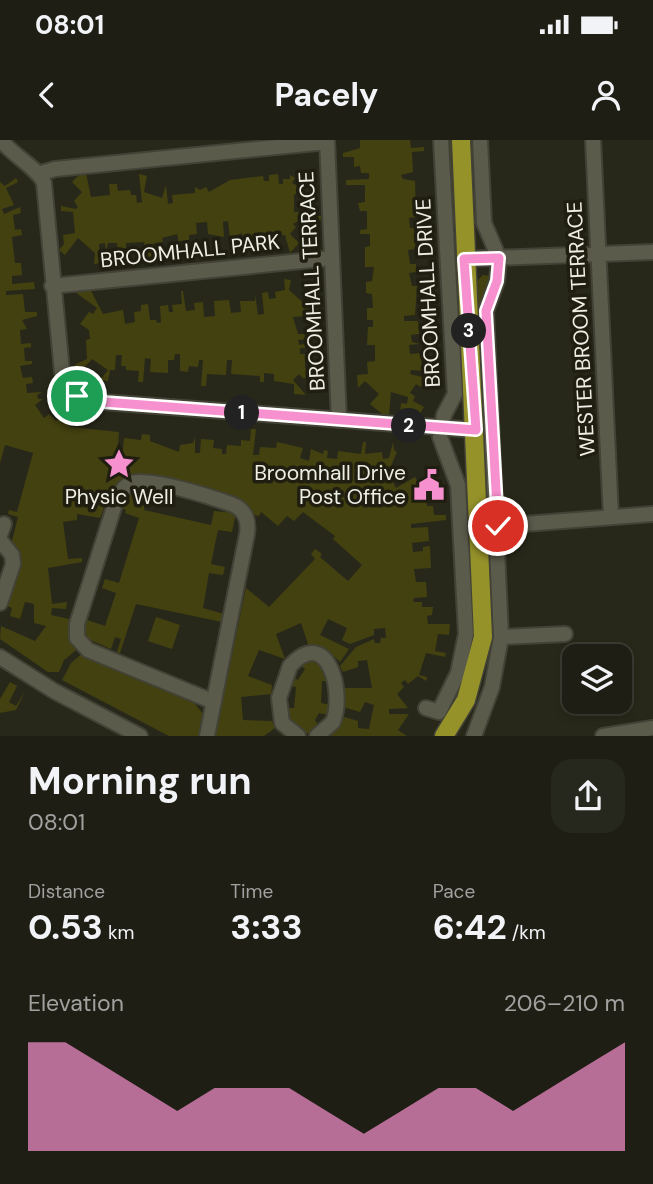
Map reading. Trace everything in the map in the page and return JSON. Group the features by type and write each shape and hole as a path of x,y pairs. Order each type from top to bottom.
{"main road":[{"path":"444,736 470,690 483,637 476,430 464,259 461,140"}],"street":[{"path":"1,140 12,153 38,174 44,183 52,286 63,376 70,389 82,398 476,430"},
{"name":"BROOMHALL DRIVE","path":"440,429 455,394 442,140"},
{"path":"474,736 492,687 501,637 498,526 486,311 497,281 499,258 484,223 480,140"},
{"name":"WESTER BROOM TERRACE","path":"593,140 611,517"},
{"path":"38,174 55,169 327,141"},
{"name":"BROOMHALL TERRACE","path":"327,141 339,420"},
{"path":"464,259 653,252"},
{"name":"BROOMHALL PARK","path":"52,286 332,258"},
{"path":"426,708 439,712 461,664 466,634 458,485 440,444 440,429"},
{"path":"208,736 248,521 240,509 225,502 147,482 131,483 121,492 115,504 77,624 77,638 88,650 214,702"},
{"path":"498,526 653,514"},
{"path":"0,540 10,552 13,564 0,603"},
{"path":"501,637 565,634"},
{"path":"298,736 282,723 279,698 290,666 308,656 319,657 330,664 337,686 333,722 317,736"},
{"path":"0,657 54,691 140,736"},
{"path":"603,736 653,728"}],"shaded area":[{"path":"360,140 410,140 411,148 424,147 424,151 412,152 413,172 401,175 403,179 415,181 416,217 409,218 410,228 417,228 415,249 408,250 410,264 416,264 416,272 409,273 412,286 417,286 415,315 404,316 404,321 418,321 419,334 411,335 412,342 420,344 409,345 410,354 421,353 422,371 411,370 410,374 422,377 425,381 421,387 416,384 410,393 415,396 413,401 424,407 417,419 400,417 401,403 407,404 408,397 391,392 389,415 382,414 370,404 379,394 365,381 358,388 357,375 368,374 367,362 375,361 375,345 367,345 368,327 373,327 373,320 367,320 367,308 373,308 372,294 366,293 366,282 372,281 374,267 365,267 365,247 370,246 370,234 360,234 360,230 367,229 367,211 360,211 358,203 365,202 365,185 346,185 346,180 369,179 369,173 361,173 360,166 354,167 354,157 343,157 343,153 360,148"},
{"path":"446,140 452,140 462,357 459,359"},
{"path":"86,173 91,197 110,195 109,184 117,184 118,191 130,190 131,195 136,195 137,203 142,202 139,174 147,176 144,192 162,198 166,185 168,204 173,203 172,195 195,193 195,187 200,190 206,187 209,192 230,180 263,176 264,181 269,181 269,175 278,174 279,184 283,184 283,179 290,179 290,175 295,178 292,183 299,187 302,183 306,186 294,195 294,212 301,212 301,216 321,216 321,219 316,224 305,217 293,224 296,227 290,234 299,243 290,253 285,235 262,237 263,248 253,247 252,236 243,237 242,233 230,238 228,221 223,222 224,237 208,234 207,222 196,223 197,234 189,235 189,240 180,241 181,253 177,234 162,238 163,242 154,243 155,256 146,257 144,242 126,243 126,248 122,249 124,261 119,262 117,243 108,243 106,252 105,243 99,244 100,263 94,264 95,253 78,238 65,255 59,250 64,244 63,235 75,233 73,212 61,211 61,206 76,209 78,207 74,201 82,192 72,182 80,174"},
{"path":"16,178 18,182 6,188 14,205 2,209 4,214 20,207 21,213 13,215 15,230 21,229 22,235 12,237 15,263 21,263 22,275 12,276 12,284 34,282 35,289 6,291 6,295 23,294 25,312 37,312 37,316 22,320 27,329 20,330 21,344 31,343 31,347 24,348 25,361 32,361 32,364 20,366 23,378 32,377 33,383 26,384 27,393 42,392 37,395 38,399 43,399 35,405 44,418 49,414 56,421 66,412 66,416 70,417 70,427 119,432 118,449 123,450 124,438 141,440 142,434 150,435 150,441 179,452 180,445 193,443 195,437 195,453 200,453 201,439 214,440 213,448 222,449 222,454 226,454 227,445 241,446 241,440 250,441 251,429 256,429 253,455 259,455 260,447 276,448 277,442 303,448 300,458 309,461 311,449 323,454 324,450 328,451 327,458 337,459 338,451 361,454 363,442 366,442 365,454 382,452 383,459 389,458 393,442 397,452 388,473 396,488 415,477 424,492 441,483 444,488 426,497 427,506 433,506 434,515 446,515 446,520 411,524 411,528 428,527 429,541 412,543 413,552 423,551 423,547 430,546 431,568 414,569 416,582 426,582 427,597 414,598 413,602 422,602 422,607 433,607 432,615 427,616 428,624 450,624 449,635 438,634 435,651 446,653 445,657 426,653 419,675 427,677 426,681 418,676 408,684 405,680 401,683 404,687 397,694 408,708 389,709 389,714 409,714 398,730 407,736 331,736 341,716 358,721 358,728 369,729 374,705 365,702 360,712 343,707 345,688 372,688 367,660 358,661 358,667 343,672 340,666 356,647 374,639 375,643 380,643 381,638 386,638 385,628 374,629 374,635 350,644 342,640 347,628 328,619 320,635 349,649 340,662 327,650 309,647 301,623 276,634 285,659 259,650 248,676 272,685 271,694 241,697 243,720 272,721 275,728 264,736 215,736 246,588 269,607 315,559 311,554 315,549 322,554 320,557 348,581 362,565 333,539 335,536 303,512 294,521 287,516 278,526 261,512 259,516 250,514 243,502 232,495 146,474 127,476 121,480 111,493 100,518 77,514 77,520 63,522 68,559 82,558 82,562 48,568 52,604 67,602 66,609 52,608 51,615 69,619 69,637 79,648 64,660 59,672 48,672 0,639 1,626 35,641 46,626 34,623 34,604 25,602 20,619 10,616 12,608 4,605 10,549 18,517 8,514 9,510 17,512 33,453 5,445 0,463 0,182 5,186"},
{"path":"483,275 490,276 491,497 487,497 476,282"},
{"path":"284,279 291,280 289,290 309,308 318,306 318,310 307,310 307,316 293,317 298,334 308,334 308,339 298,340 299,345 305,344 305,348 300,348 300,354 305,354 305,368 313,370 304,379 299,374 293,380 306,395 294,394 294,384 274,381 274,374 264,373 264,382 260,382 260,376 231,374 232,360 227,360 226,375 207,374 206,386 201,386 203,360 199,360 198,367 189,366 188,372 180,371 180,354 175,354 174,360 168,360 168,373 150,372 151,359 145,358 143,382 138,382 139,371 126,370 126,366 121,366 122,355 116,355 115,370 110,370 108,381 100,380 108,370 92,359 81,371 74,365 87,359 86,340 90,339 89,330 80,324 89,312 93,314 97,308 75,292 90,289 103,314 123,310 125,324 135,322 134,312 141,311 141,305 148,304 150,320 156,320 157,323 161,322 160,306 168,305 169,312 173,312 172,305 182,304 181,291 186,311 195,310 194,303 203,302 204,317 215,316 214,301 229,300 231,313 241,312 240,301 255,301 255,294 258,315 264,314 262,293 268,292 269,299 276,298 275,292 285,290"},
{"path":"137,488 148,488 144,510 211,525 214,511 236,513 232,532 218,530 211,564 225,567 223,575 209,573 203,608 224,614 222,622 136,604 120,653 117,652 121,639 115,637 111,649 86,638 84,619 105,626 116,593 102,588 105,579 119,583 139,518 125,513 126,510 121,508 127,493"},
{"path":"156,617 180,625 172,649 148,641"},
{"path":"84,652 192,700 203,714 199,736 169,736 62,680 71,663"},
{"path":"314,660 319,662 332,681 322,681 321,703 331,705 328,715 319,713 315,720 320,728 309,734 289,724 284,708 294,708 296,687 286,685 290,675 298,680 305,669 299,664"},
{"path":"10,682 17,686 9,702 16,706 25,691 16,710 0,713 0,699"}],"place":[{"name":"Physic Well","path":"119,464"},
{"name":"Broomhall Drive Post Office","path":"429,485"}],"route":[{"path":"77,396 90,401 476,430 464,259 499,258 497,281 486,311 498,526"}]}
